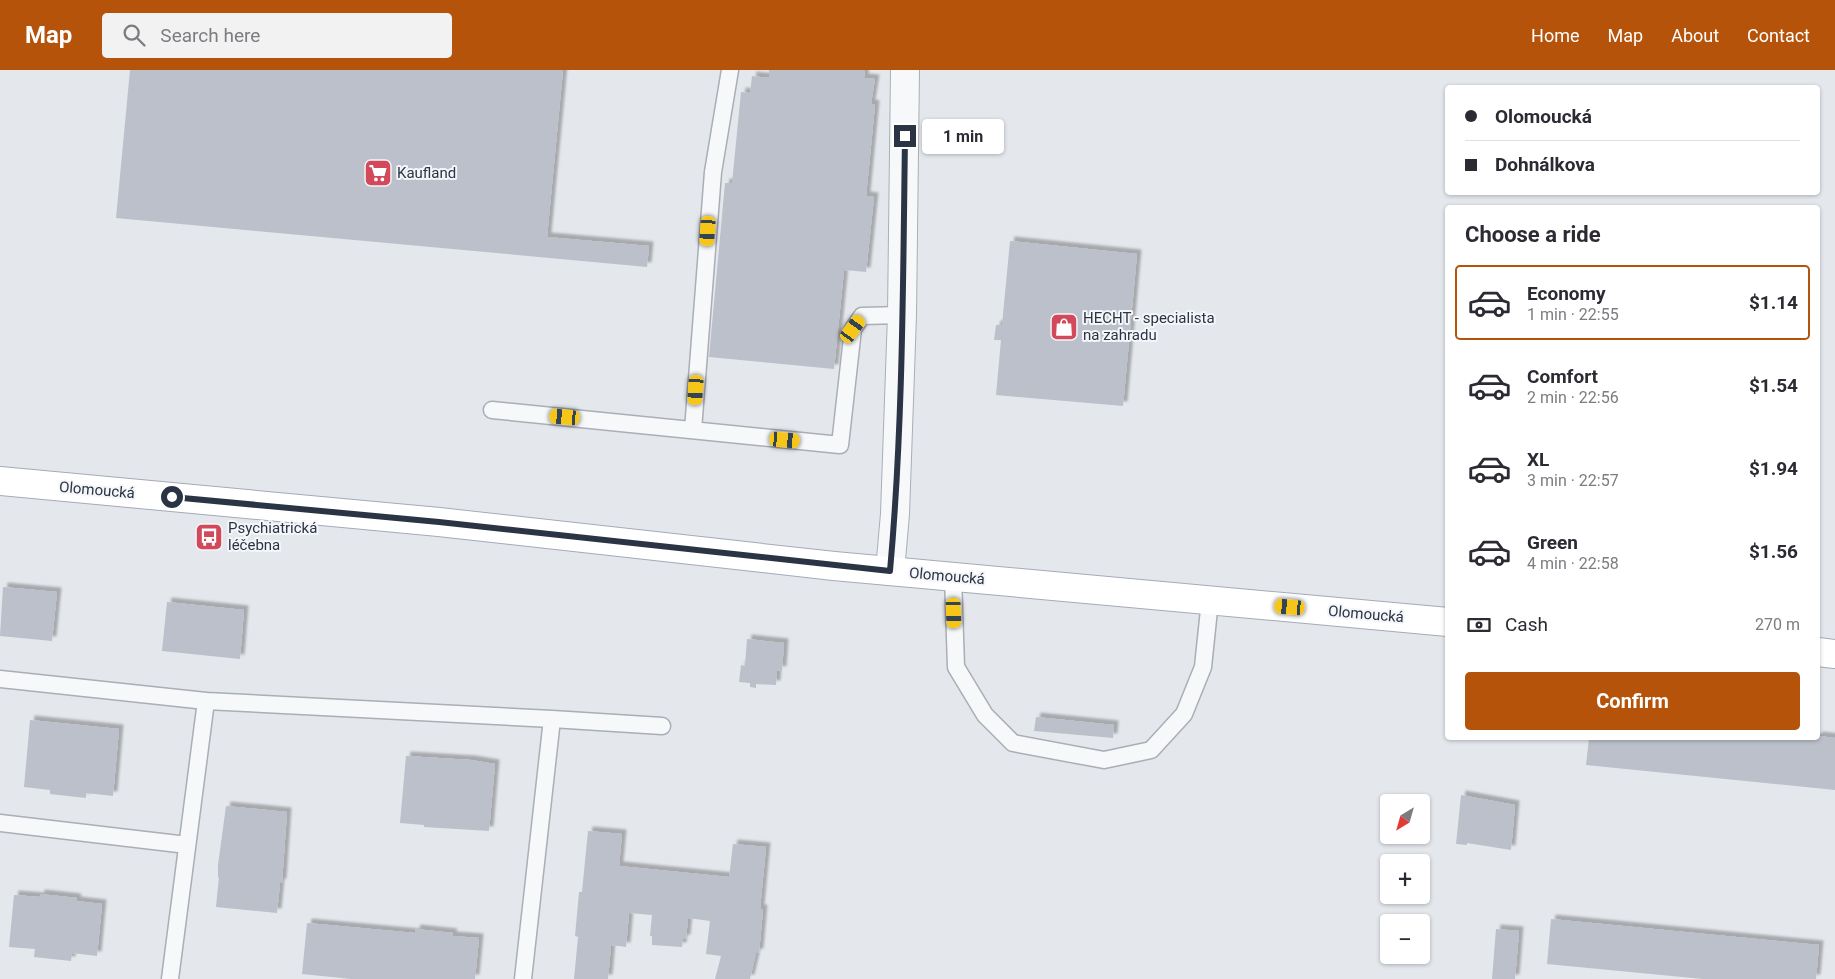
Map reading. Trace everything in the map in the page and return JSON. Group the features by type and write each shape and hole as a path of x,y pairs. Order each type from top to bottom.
{"main road":[{"name":"Olomoucká","path":"0,481 439,522 890,571 1445,622"},
{"path":"1820,652 1835,654"}],"street":[{"path":"890,571 895,514 902,315 905,70"}],"lane":[{"path":"692,430 713,172 730,70"},
{"path":"492,410 840,445 853,329 862,316 902,315"},
{"path":"953,577 956,667 986,715 1013,743 1104,760 1151,750 1184,714 1203,667 1210,600"},
{"path":"0,679 206,701 662,726"},
{"path":"170,979 206,701"},
{"path":"523,979 552,719"},
{"path":"0,823 187,845"}],"building":[{"path":"130,70 563,70 547,237 649,246 647,267 116,218"},
{"path":"769,70 865,70 864,78 875,79 871,104 875,105 866,196 874,197 866,272 844,270 834,369 709,357 725,183 732,183 741,92 750,93 752,76 769,78"},
{"path":"1010,241 1137,254 1123,406 996,395 1001,340 994,340 996,325 1002,325"},
{"path":"3,587 57,592 52,641 0,636"},
{"path":"167,602 244,610 240,659 162,651"},
{"path":"747,639 784,643 782,671 777,670 776,685 756,684 756,688 750,687 750,683 739,682 741,665 745,666"},
{"path":"1036,717 1114,725 1113,738 1034,731"},
{"path":"30,720 119,729 113,796 86,793 86,798 50,794 50,790 24,787"},
{"path":"1820,736 1835,738 1835,790 1586,765 1589,740 1820,740"},
{"path":"406,756 471,760 495,764 489,831 424,827 424,825 400,823"},
{"path":"1461,795 1515,805 1511,850 1467,843 1467,845 1456,844"},
{"path":"226,806 287,812 282,883 280,883 277,913 216,907 219,877 218,865"},
{"path":"588,831 622,834 619,866 729,877 733,844 766,847 760,909 763,909 759,953 756,953 750,979 715,979 721,956 706,954 710,921 688,918 686,939 683,939 682,947 652,945 652,936 650,936 652,915 629,913 626,947 611,945 608,979 574,979 578,937 575,936 579,892 582,892"},
{"path":"40,894 77,898 76,901 102,904 97,956 72,953 71,961 34,957 35,949 9,947 14,895 40,897"},
{"path":"1551,919 1819,945 1816,979 1703,979 1547,964"},
{"path":"307,923 415,933 416,929 453,933 452,936 479,938 475,979 351,979 302,974"},
{"path":"1496,929 1519,931 1515,979 1492,979"}],"place":[{"name":"Kaufland","path":"378,173"},
{"name":"HECHT - specialista na zahradu","path":"1064,327"},
{"name":"Psychiatrická léčebna","path":"209,537"}],"route":[{"path":"172,497 439,522 890,571 895,514 902,315 905,136"}]}
